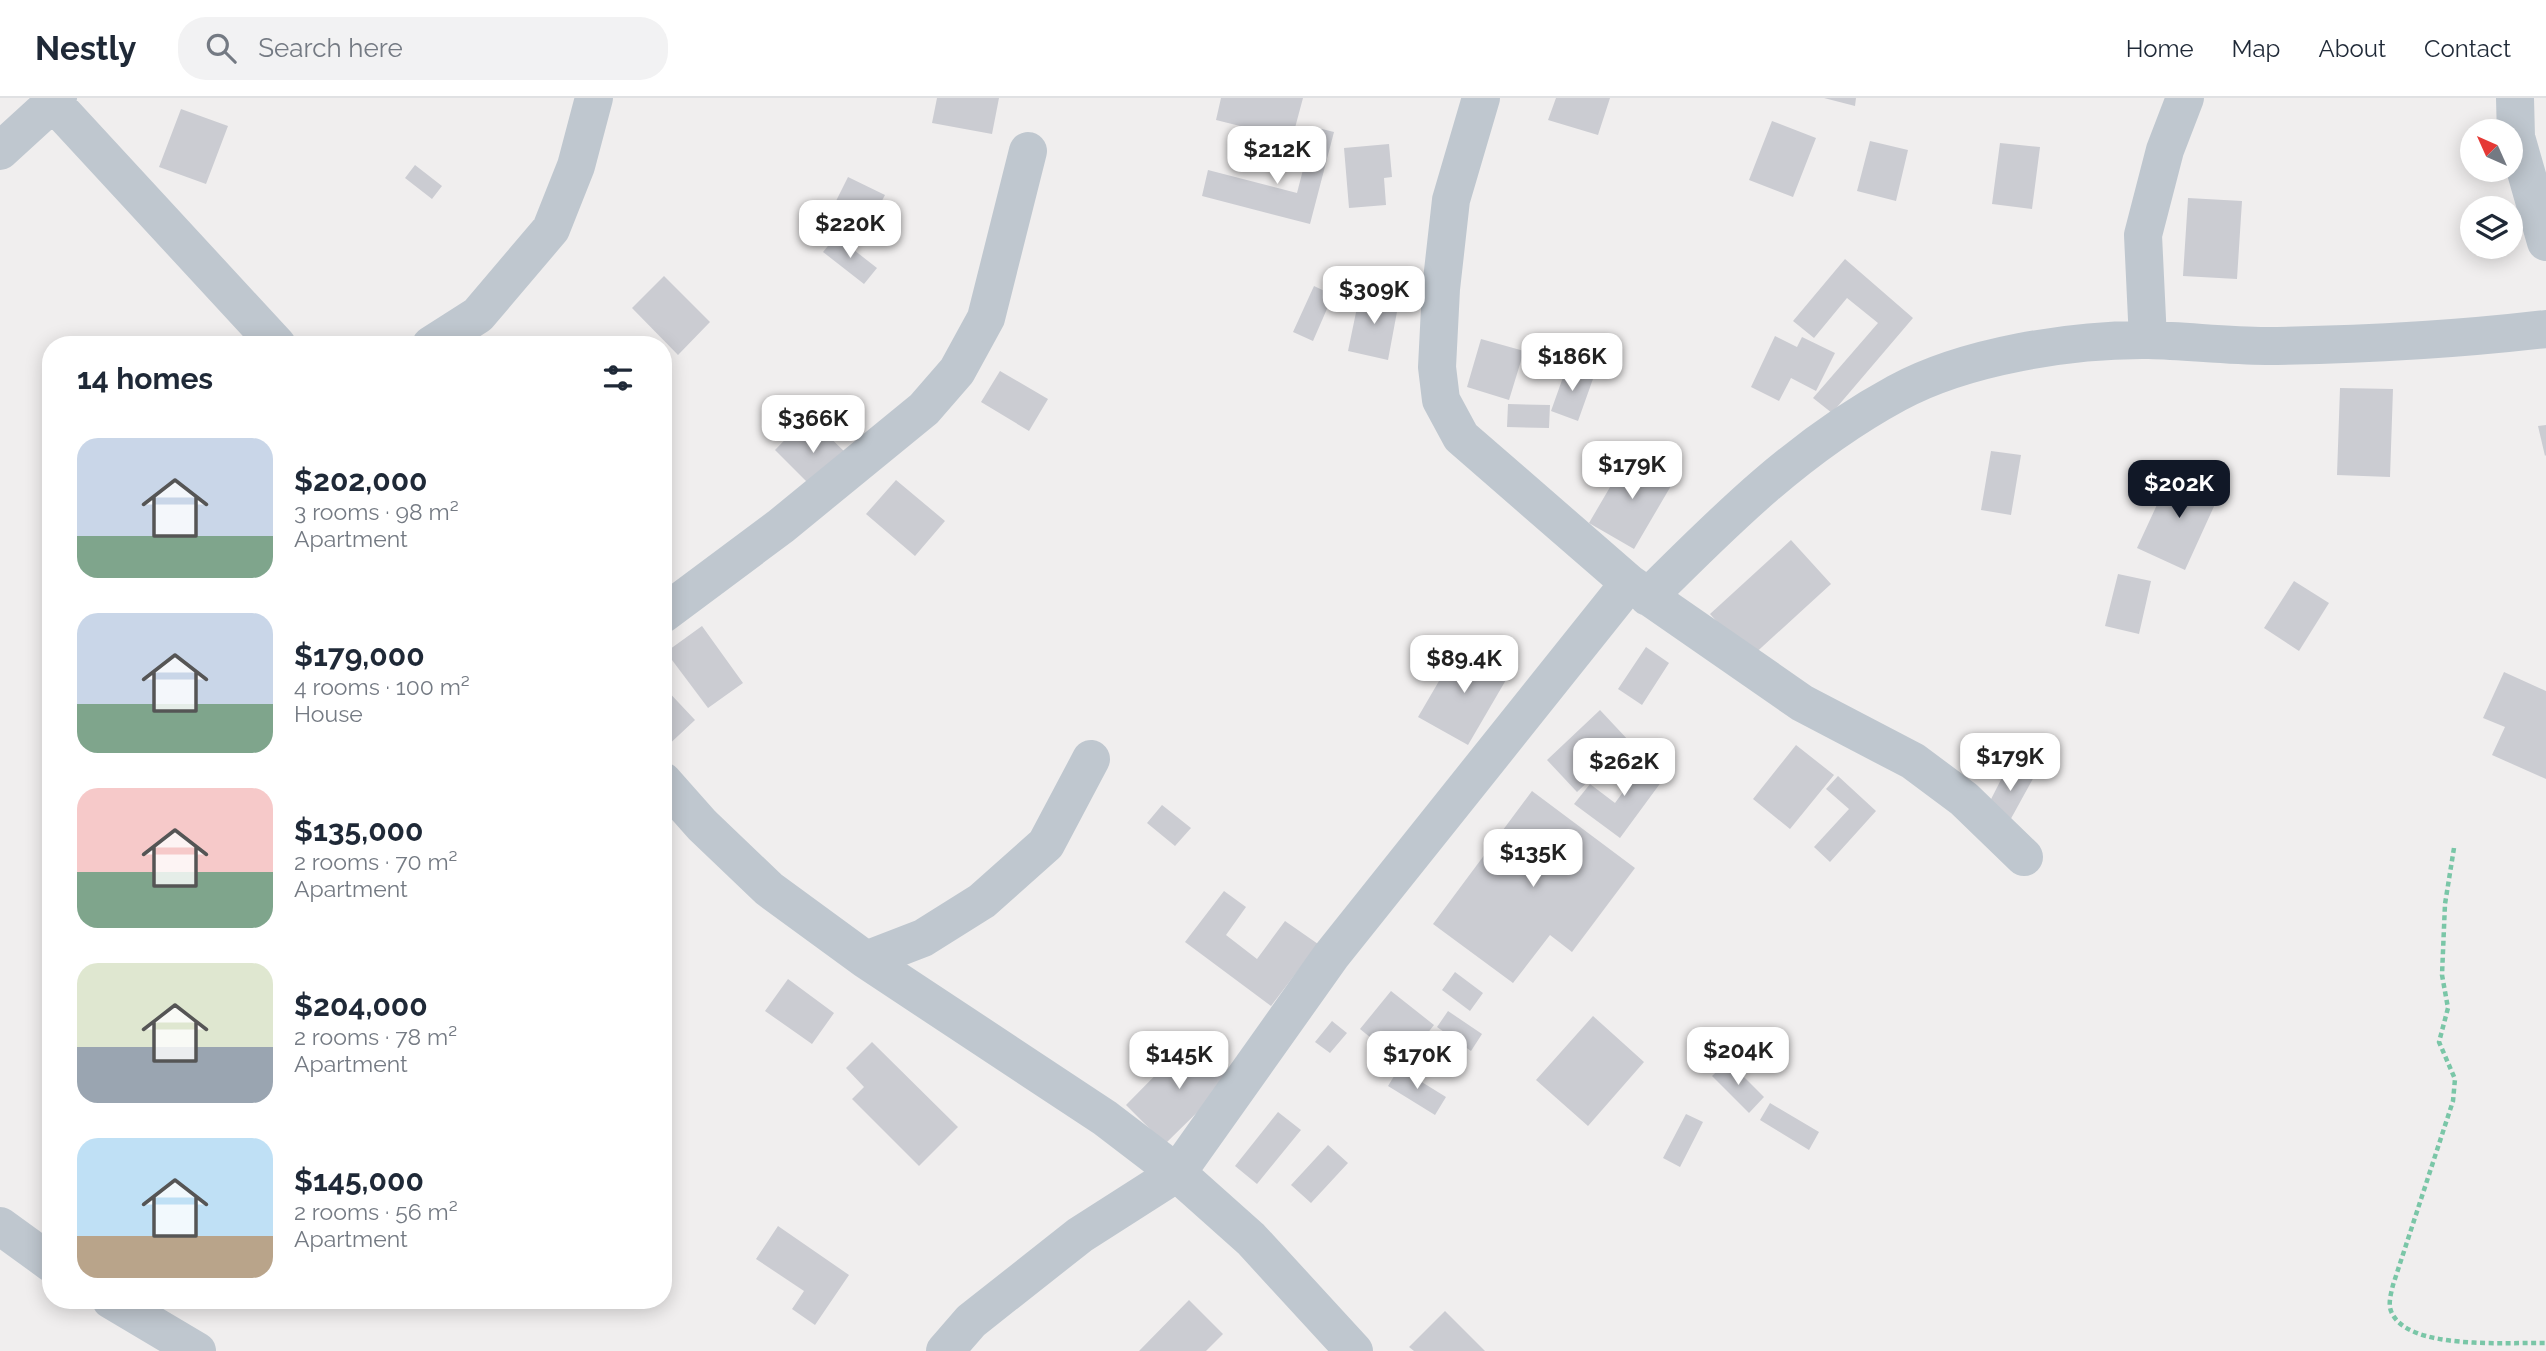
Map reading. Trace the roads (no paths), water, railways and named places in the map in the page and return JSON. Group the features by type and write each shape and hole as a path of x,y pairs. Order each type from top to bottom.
{"street":[{"path":"445,336 478,315 551,229 576,166 594,98"},
{"path":"1481,98 1451,200 1437,367 1441,400 1461,437 1639,590 1802,703 1913,761 1964,799 2024,856"},
{"path":"2148,340 2143,235 2165,150 2186,98"},
{"path":"2515,98 2516,137 2546,242"},
{"path":"0,151 53,100 269,336"},
{"path":"672,607 781,526 924,409 957,371 986,318 1028,152"},
{"path":"945,1351 971,1321 1080,1236 1177,1173 1331,956 1639,590 1747,498 1843,425 1899,391 1979,360 2097,342 2148,340 2261,346 2360,345 2457,339 2546,329"},
{"path":"866,960 923,938 982,901 1046,844 1091,759"},
{"path":"672,791 702,825 769,889 866,960 1105,1118 1177,1173 1251,1239 1354,1351"},
{"path":"0,1226 42,1256"},
{"path":"126,1309 197,1351"}]}
